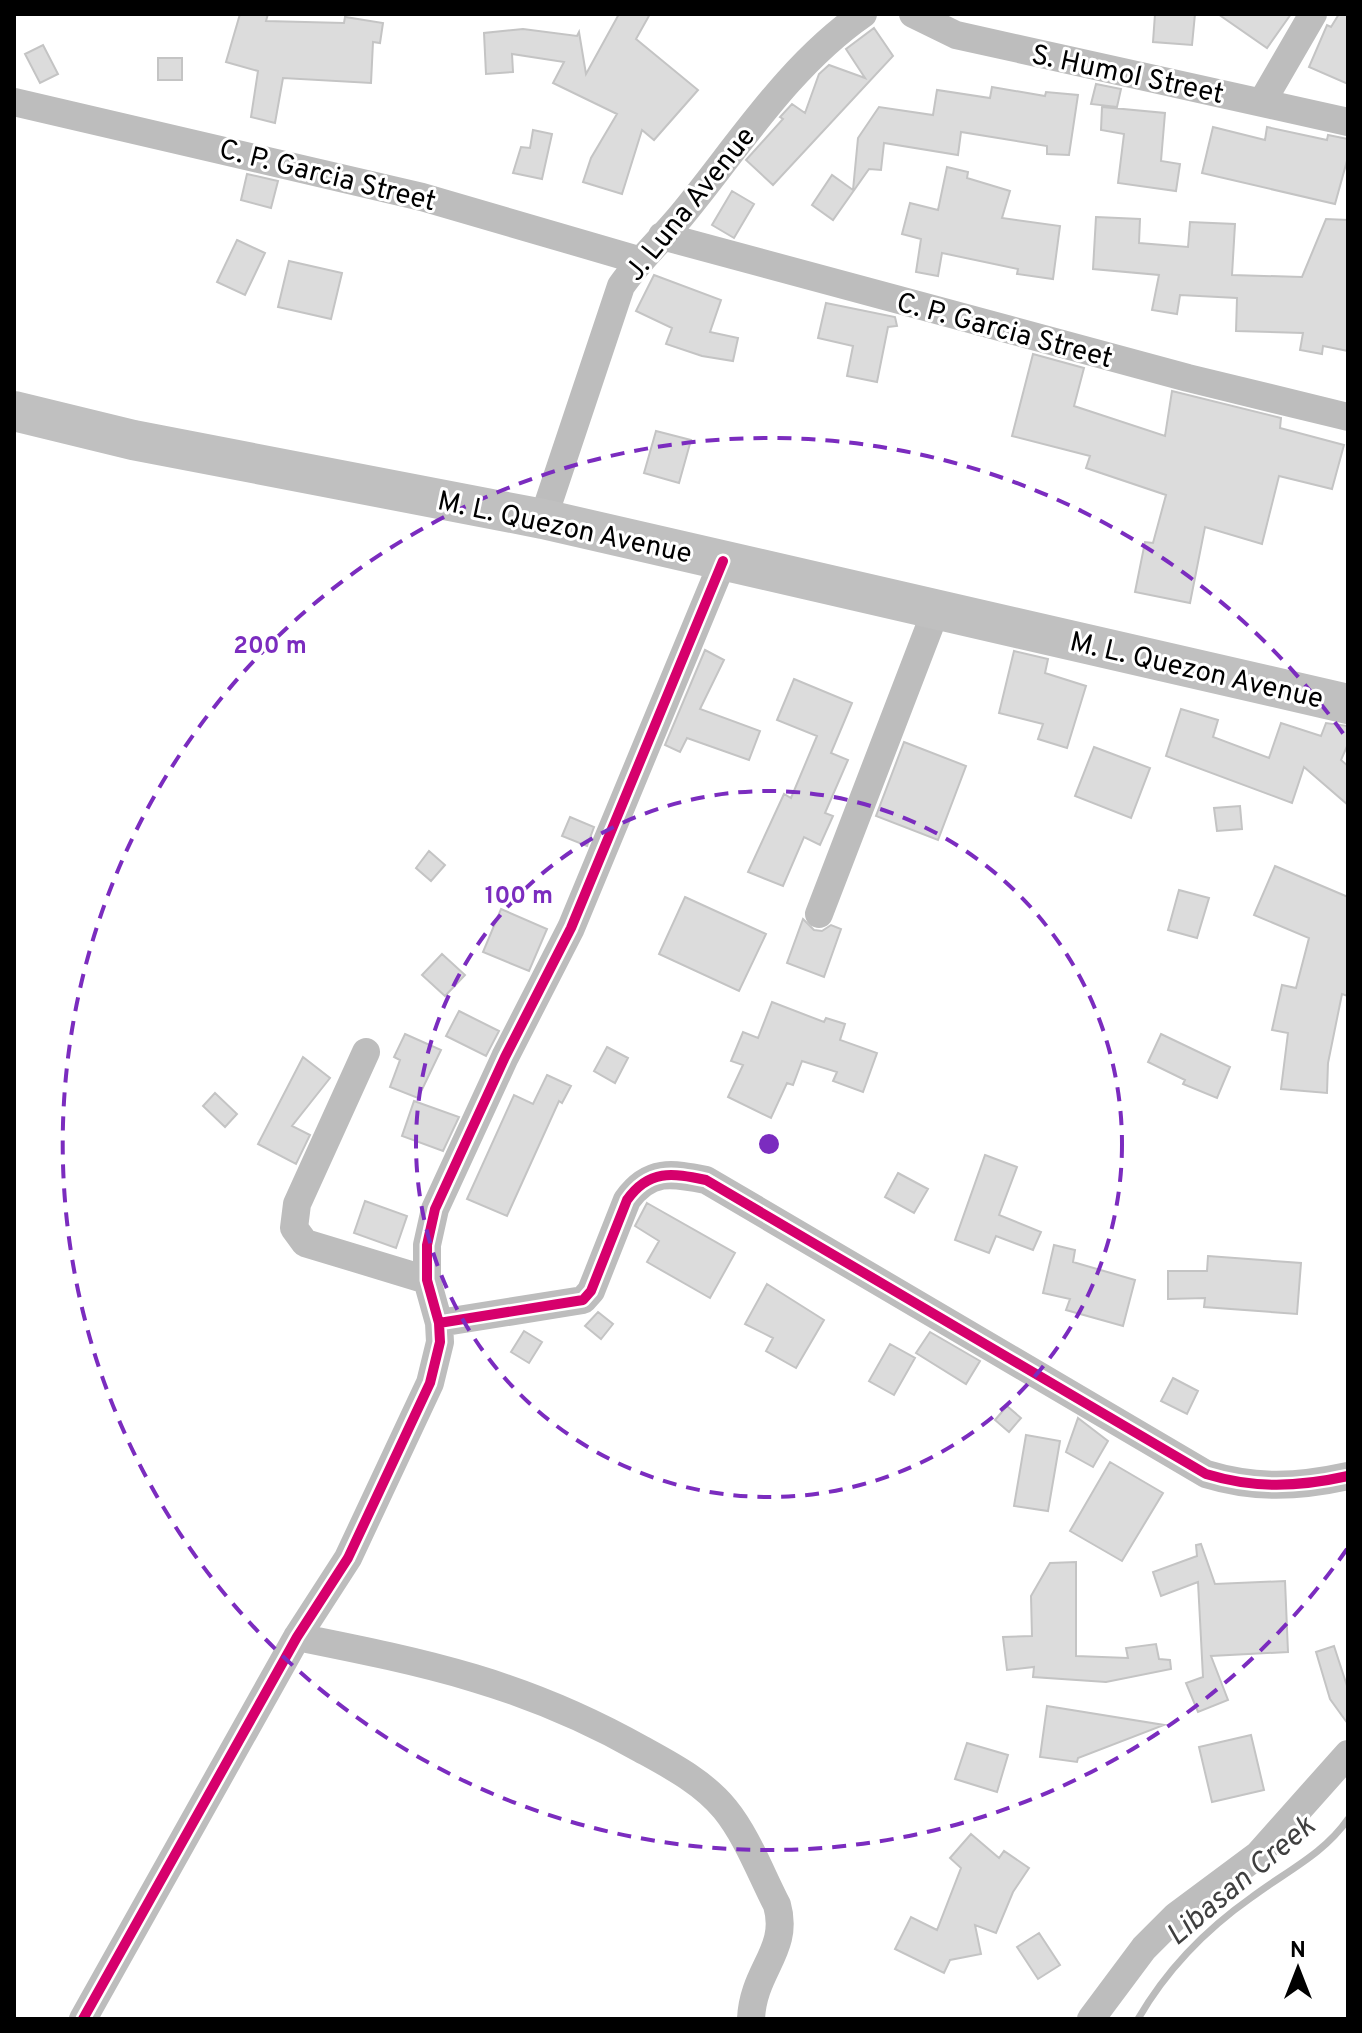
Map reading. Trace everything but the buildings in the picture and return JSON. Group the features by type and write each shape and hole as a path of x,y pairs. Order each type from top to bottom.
{"main road":[{"name":"M. L. Quezon Avenue","path":"14,411 133,440 543,519 1348,704"}],"street":[{"name":"J. Luna Avenue","path":"543,519 610,313 638,260 662,236 821,49 863,14"},
{"name":"S. Humol Street","path":"913,14 956,35 1348,122"},
{"path":"1262,102 1313,14"},
{"name":"C. P. Garcia Street","path":"14,102 422,197 638,260"},
{"name":"C. P. Garcia Street","path":"662,236 1188,378 1348,417"},
{"path":"83,2019 297,1637 348,1558 430,1383 437,1365 439,1323 427,1280 427,1245 435,1209 505,1057 571,928 684,662 723,561"},
{"path":"819,914 936,610"},
{"path":"366,1052 297,1204 294,1228 305,1243 427,1280"},
{"path":"439,1323 583,1300 591,1291 632,1193 654,1175 673,1173 706,1180 1206,1474 1241,1485 1268,1487 1348,1476"},
{"path":"297,1637 428,1663 509,1686 582,1716 701,1786 725,1809 777,1905 781,1920 779,1942 756,1982 751,2019"},
{"path":"1091,2019 1144,1948 1176,1916 1258,1855 1348,1754"}],"waterway":[{"name":"Libasan Creek","path":"1138,2019 1161,1983 1203,1937 1316,1852 1348,1819"}],"cycle path":[{"path":"83,2019 297,1637 348,1558 430,1383 440,1342 439,1323 427,1280 427,1245 435,1209 505,1057 571,928 723,561"},
{"path":"439,1323 583,1300 591,1291 627,1200 635,1190 662,1176 706,1180 1206,1474 1277,1485 1348,1476"}]}
